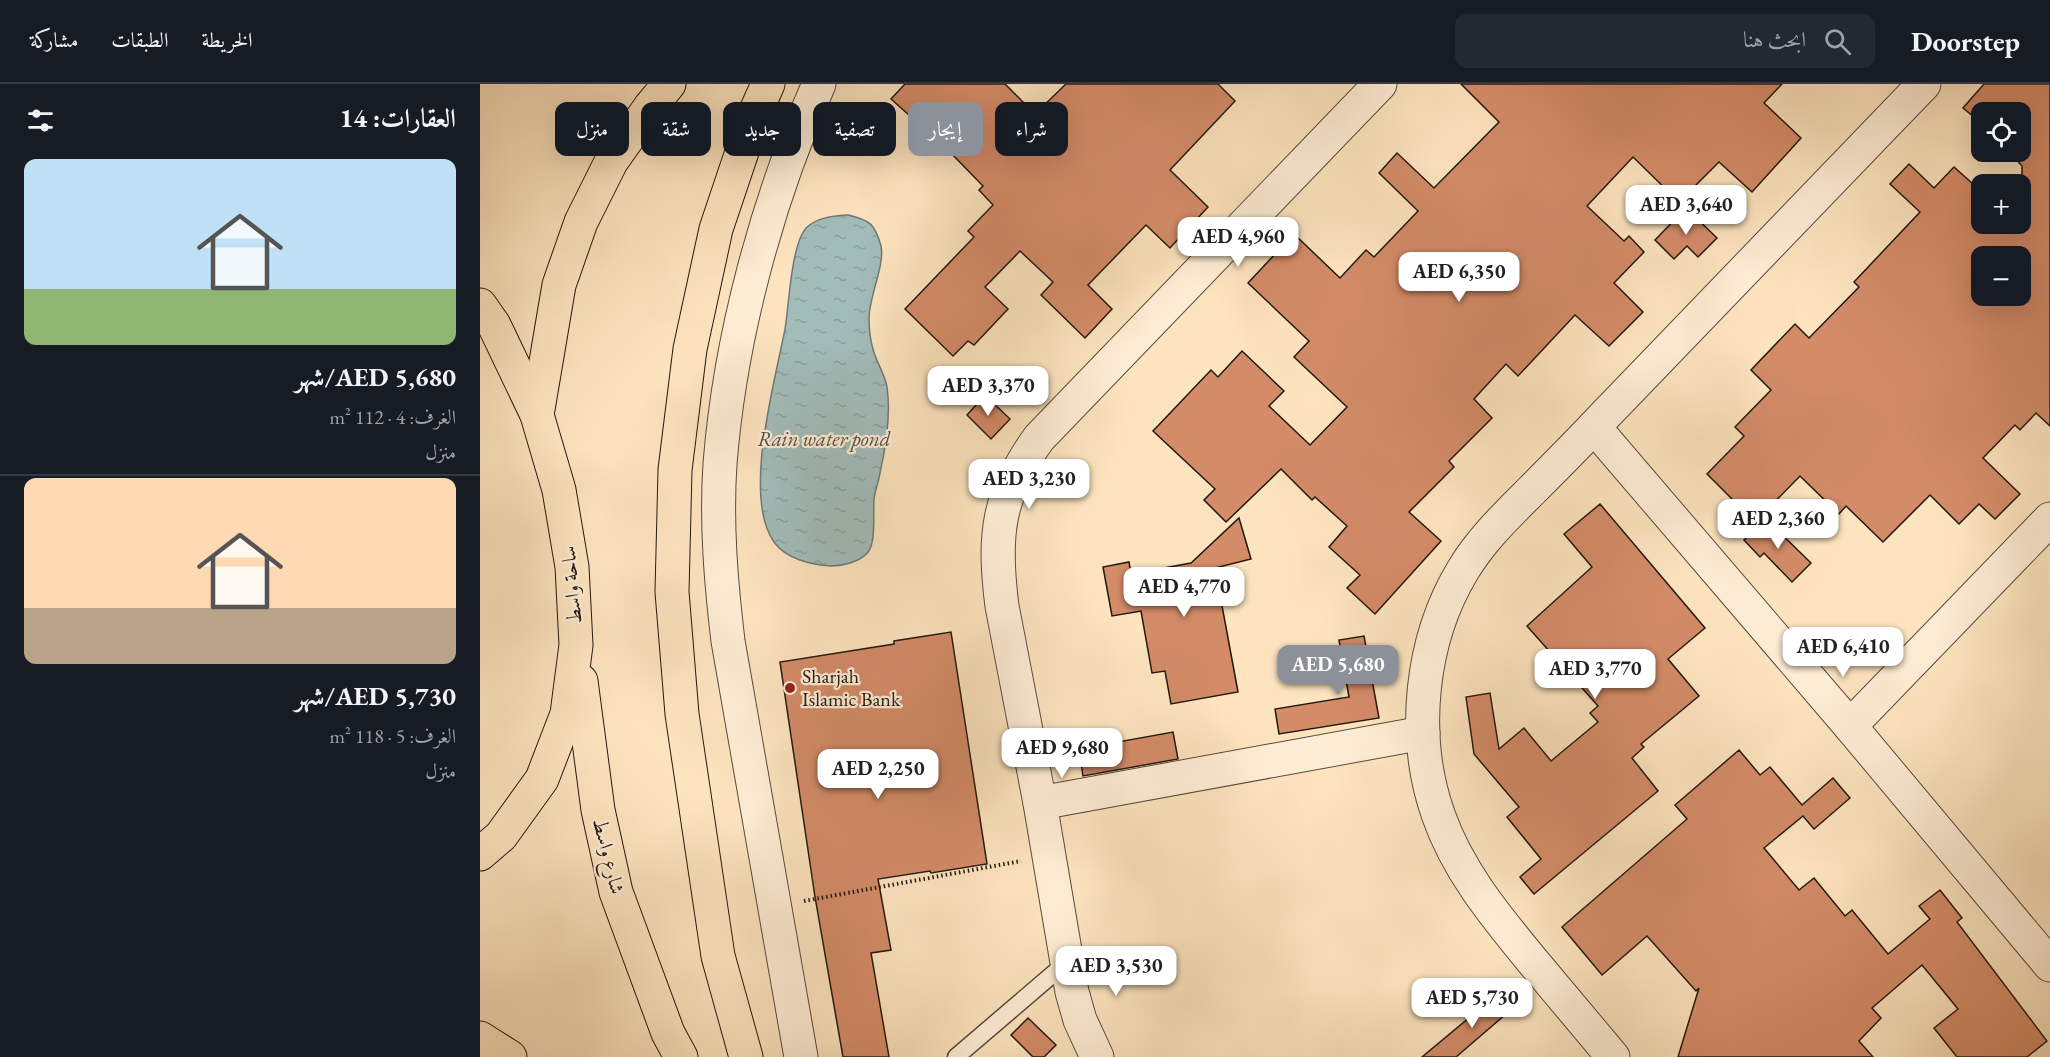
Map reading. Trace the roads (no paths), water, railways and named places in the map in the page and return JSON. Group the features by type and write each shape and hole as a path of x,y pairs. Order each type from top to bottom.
{"main road":[{"path":"537,415 559,285 581,222 611,162 669,84"},
{"path":"746,1057 718,957 682,714 672,592 675,481 690,349 716,229 755,113 768,84"},
{"name":"ساحة واسط","path":"480,305 494,325 537,415 559,490 572,567 576,645 567,714 542,779 501,836 480,854"},
{"name":"شارع واسط","path":"576,645 598,810 616,892 669,1033 681,1057"},
{"path":"480,1038 510,1057"}],"street":[{"path":"801,1057 727,630 719,527 720,466 726,405 736,345 751,286 774,200 804,117 819,84"},
{"path":"1097,1057 1080,1020 1072,992 1050,856 1002,606 997,545 1001,516 1009,488 1022,462 1039,438 1380,84"},
{"path":"1613,1057 1496,916 1472,884 1452,849 1437,812 1427,773 1423,733 1424,691 1431,649 1444,609 1462,572 1485,537 1924,84"},
{"path":"1593,427 1850,726 2050,965"},
{"path":"1850,726 2050,519"},
{"path":"1040,803 1423,733"},
{"path":"1067,963 1119,1057"}],"lane":[{"path":"956,1057 1067,963"}],"water":[{"name":"Rain water pond","path":"848,215 867,221 874,228 881,246 881,262 870,310 869,326 874,354 887,387 888,419 874,499 871,548 856,561 831,566 792,557 774,542 765,522 761,497 761,468 769,408 785,329 791,276 801,236 806,228 815,221"}],"place":[{"name":"Sharjah Islamic Bank","path":"790,688"}]}
